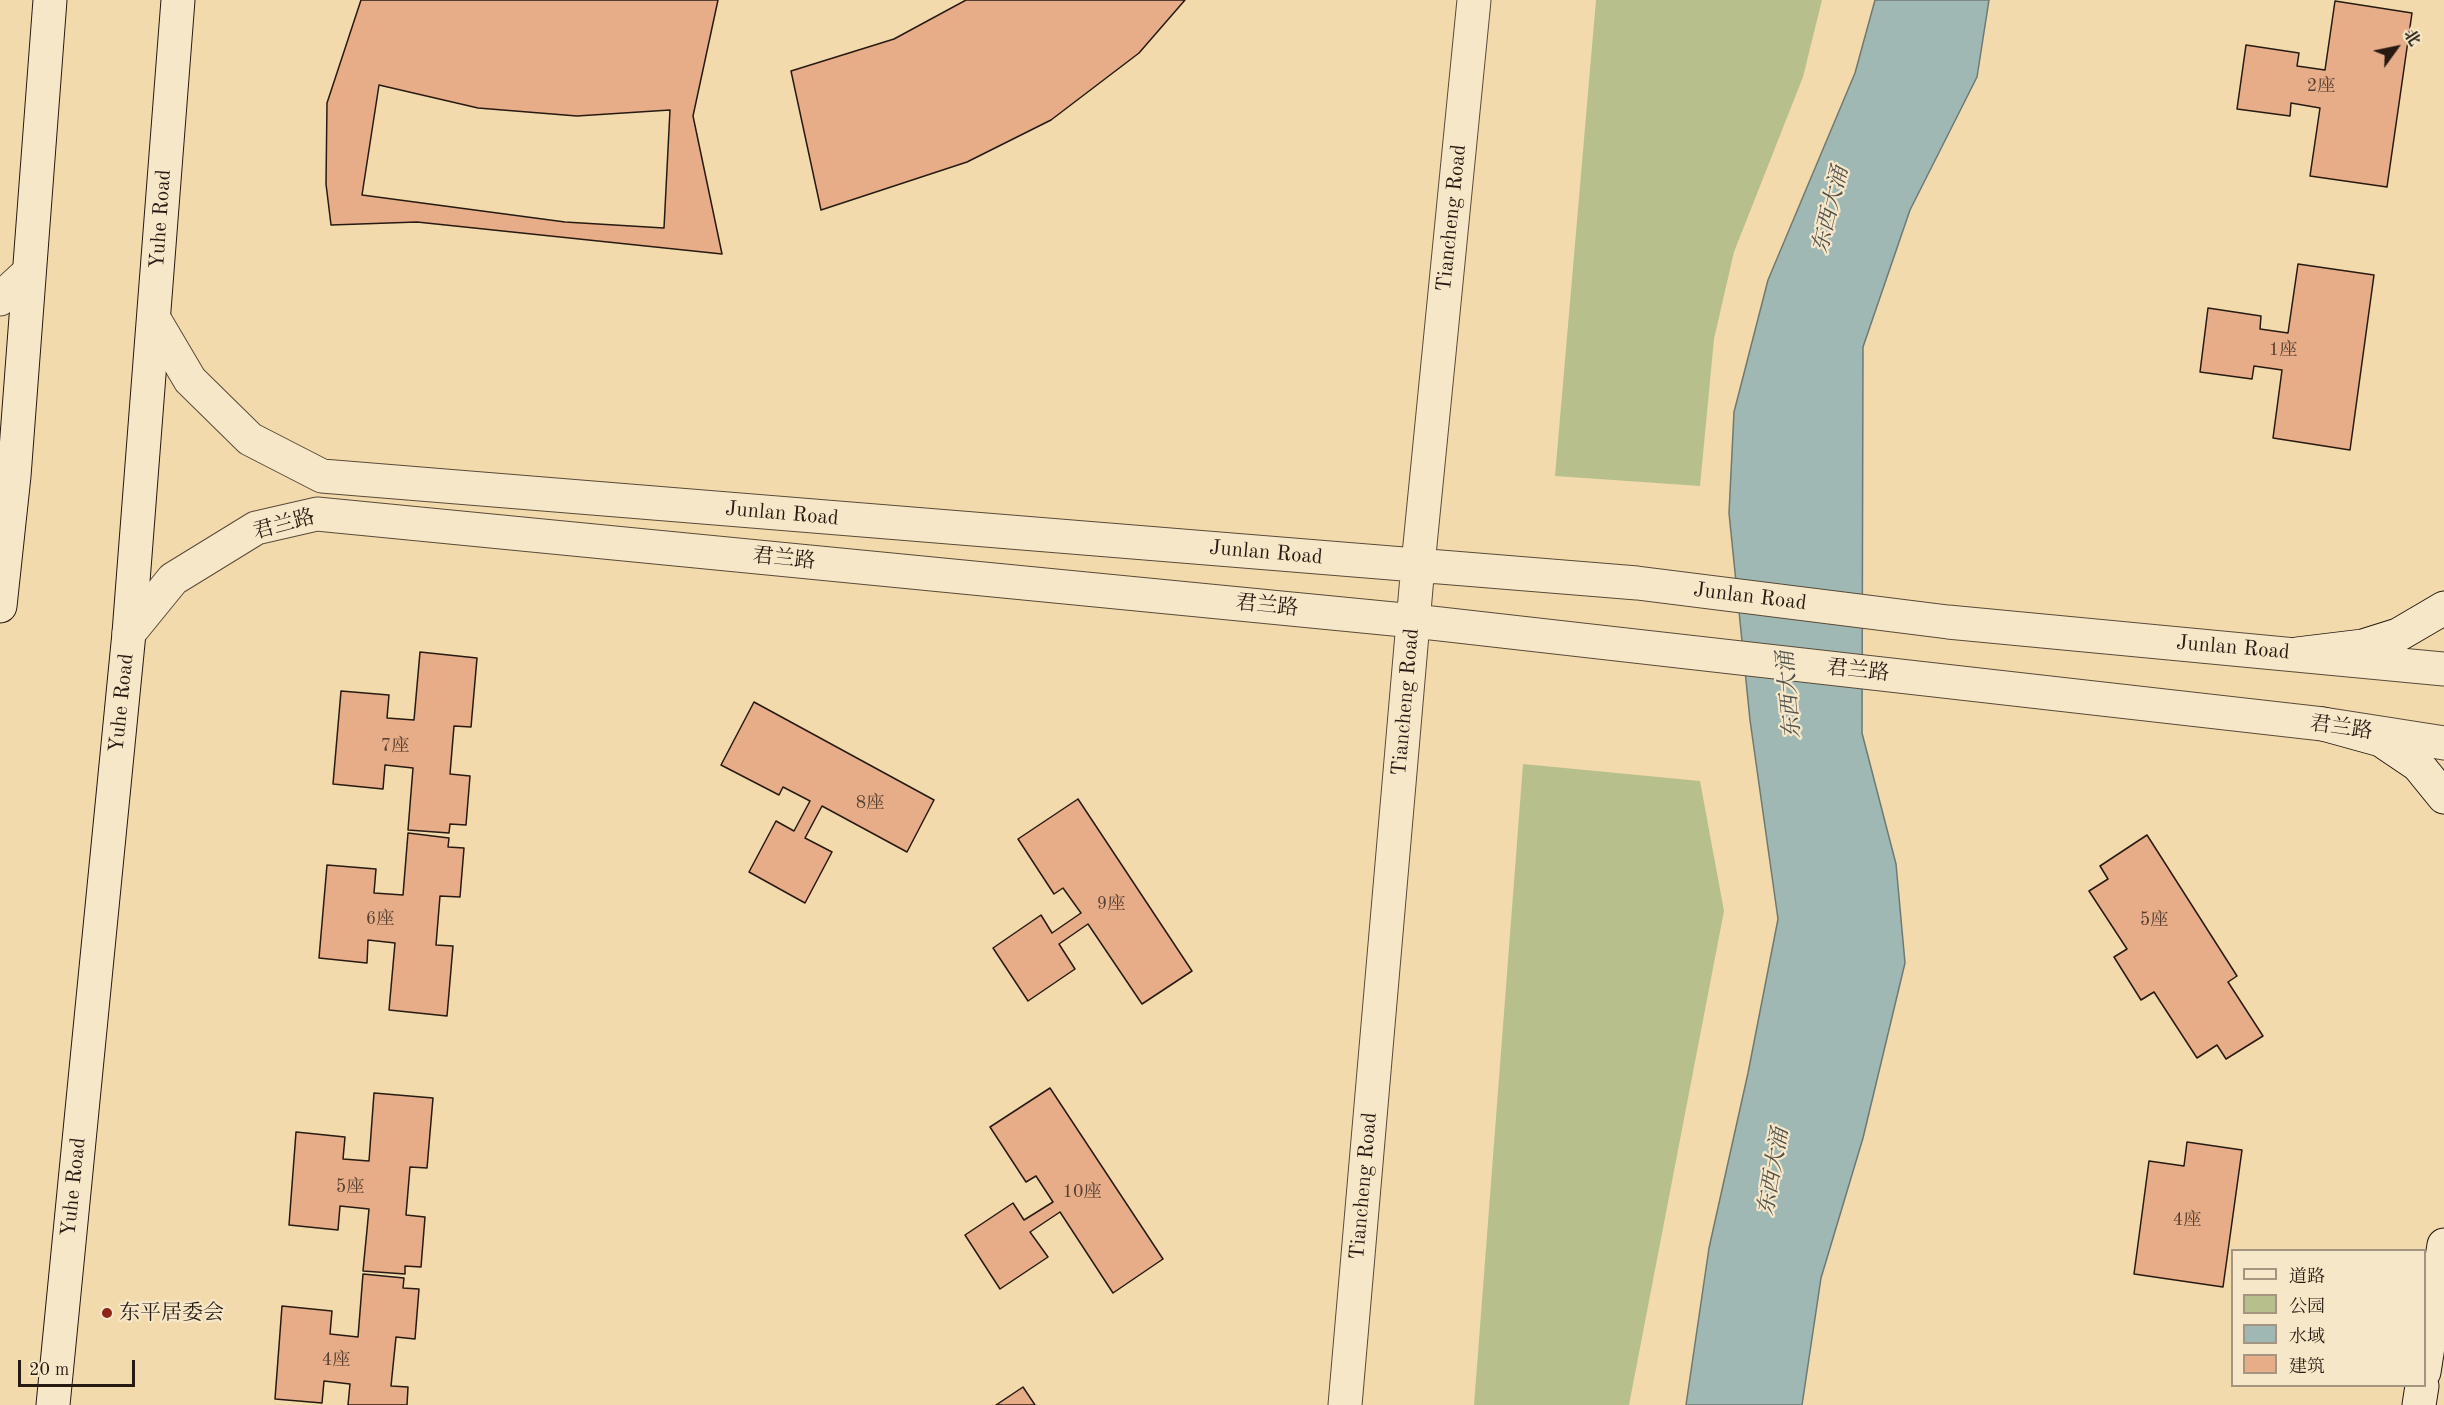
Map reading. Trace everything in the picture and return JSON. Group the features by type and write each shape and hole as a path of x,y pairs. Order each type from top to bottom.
{"street":[{"path":"0,606 14,476 27,274 50,0"},
{"name":"Yuhe Road","path":"53,1405 129,633 178,0"},
{"name":"Tiancheng Road","path":"1345,1405 1419,565 1474,0"},
{"path":"0,299 27,274"},
{"name":"Junlan Road","path":"154,319 190,380 250,439 322,476 1637,583 1948,622 2444,669"},
{"name":"君兰路","path":"129,633 173,579 256,528 317,514 1414,621 2323,724 2444,743"},
{"path":"2297,654 2363,646 2398,635 2444,608"},
{"path":"2323,724 2381,741 2418,765 2444,797"},
{"path":"2426,1359 2444,1245"},
{"path":"2420,1405 2422,1387"}],"green space":[{"path":"1596,0 1822,0 1803,77 1734,252 1714,339 1700,486 1555,476"},
{"path":"1523,764 1700,781 1724,911 1629,1405 1474,1405"}],"water":[{"name":"东西大涌","path":"1875,0 1989,0 1977,77 1910,210 1863,347 1862,733 1896,864 1905,963 1863,1138 1821,1278 1802,1405 1686,1405 1709,1248 1748,1073 1778,919 1750,720 1729,513 1734,412 1768,280 1855,73"}],"building":[{"path":"361,0 718,0 693,116 722,254 417,222 331,225 326,184 327,103"},
{"path":"966,0 1185,0 1139,53 1051,120 967,162 821,210 791,71 894,39"},
{"path":"2335,1 2412,13 2387,187 2310,176 2320,108 2291,103 2290,116 2237,109 2246,45 2299,53 2297,66 2325,70"},
{"path":"379,85 478,108 577,116 670,110 664,228 565,222 362,195"},
{"path":"2298,264 2374,275 2350,450 2273,438 2282,370 2254,366 2252,379 2200,372 2208,308 2261,316 2260,329 2288,333"},
{"path":"420,652 477,658 471,727 454,726 450,774 470,776 466,825 450,824 449,833 408,830 413,768 385,765 383,789 333,784 341,691 389,695 387,718 414,720"},
{"path":"754,702 934,800 907,852 822,806 805,838 832,852 805,903 749,872 776,821 794,831 810,801 783,787 779,795 721,765"},
{"path":"1078,799 1192,971 1142,1004 1088,924 1059,944 1075,969 1028,1001 993,948 1041,915 1052,933 1081,913 1063,888 1054,894 1018,839"},
{"path":"408,833 449,838 448,847 464,848 460,897 440,896 436,945 453,946 447,1016 389,1010 395,943 368,940 367,963 319,958 327,865 376,869 374,893 403,895"},
{"path":"2147,835 2237,976 2228,982 2263,1036 2226,1059 2217,1045 2197,1058 2154,992 2141,1000 2114,957 2127,949 2089,891 2108,879 2100,866"},
{"path":"1050,1088 1163,1259 1113,1293 1060,1212 1030,1232 1048,1257 1000,1289 965,1235 1013,1203 1024,1220 1053,1202 1036,1176 1026,1182 990,1127"},
{"path":"374,1093 433,1098 427,1168 410,1167 406,1215 425,1217 421,1267 405,1266 405,1274 363,1271 369,1209 340,1206 338,1230 289,1225 296,1132 345,1137 343,1159 369,1161"},
{"path":"2187,1142 2242,1150 2223,1287 2134,1274 2149,1161 2184,1166"},
{"path":"363,1274 404,1278 403,1288 419,1289 415,1339 396,1337 391,1386 408,1387 407,1405 348,1405 350,1384 324,1381 322,1403 275,1399 282,1306 332,1311 330,1334 358,1337"},
{"path":"1023,1387 1035,1405 996,1405"}],"place":[{"name":"东平居委会","path":"107,1313"}]}
